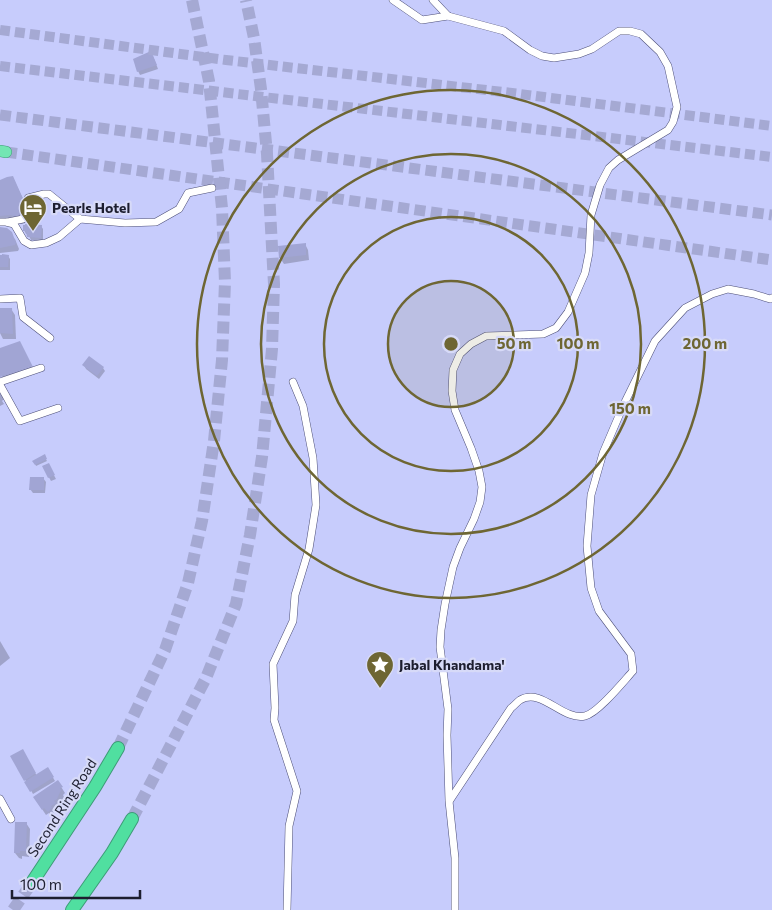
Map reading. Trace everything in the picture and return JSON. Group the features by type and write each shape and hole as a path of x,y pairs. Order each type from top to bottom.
{"highway":[{"name":"Second Ring Road","path":"31,884 95,787 118,748"},
{"path":"72,910 112,853 132,819"}],"street":[{"path":"393,0 422,20 448,16 504,31 530,50 542,56 554,58 579,54 592,49 619,31 641,34 660,52 668,66 677,107 673,122 668,130 618,160 609,168 600,185 591,215 589,253 585,273 568,312 556,328 543,334 486,336 471,344 460,354 453,370 452,391 455,410 471,448 482,487 480,502 453,568 441,630 440,647 448,709 449,801 455,858 455,910"},
{"path":"433,0 448,16"},
{"path":"3,222 23,220 28,198 50,194 80,219 125,223 156,222 179,209 188,193 212,188"},
{"path":"3,222 14,224 24,241 32,245 46,243 59,237 80,219"},
{"path":"449,801 511,708 520,700 532,697 542,700 572,716 585,716 597,709 633,671 631,654 599,611 591,588 587,546 590,504 603,453 624,404 655,341 685,308 728,288 772,298"},
{"path":"0,299 20,298 23,318 50,338"},
{"path":"41,368 0,384 20,420 58,408"},
{"path":"287,910 289,826 297,791 274,720 273,664 293,621 295,595 309,549 316,505 313,458 303,406 293,382"},
{"path":"0,799 10,819"}],"building":[{"path":"151,51 157,65 137,72 133,59"},
{"path":"13,176 24,201 21,216 0,216 0,180"},
{"name":"Pearls Hotel","path":"23,225 42,225 41,238 27,237 26,231 23,231"},
{"path":"0,227 7,228 12,232 15,245 0,248"},
{"path":"306,243 306,255 279,258 278,246"},
{"path":"0,255 9,255 8,267 0,267"},
{"path":"0,308 12,308 13,334 0,333"},
{"path":"20,341 33,367 0,377 0,348"},
{"path":"89,356 104,367 97,376 82,365"},
{"path":"45,454 47,459 35,465 32,461"},
{"path":"49,463 55,475 48,478 42,466"},
{"path":"30,477 44,477 44,490 29,490"},
{"path":"23,749 36,773 24,781 10,756"},
{"path":"48,767 54,777 30,792 24,782"},
{"path":"58,780 63,787 60,788 57,799 54,801 56,803 51,806 52,808 48,812 44,808 42,810 33,797"},
{"path":"15,822 27,822 26,851 20,851 20,853 14,853"}],"tunnel":[{"path":"118,748 165,650 188,583 202,521 214,441 222,360 225,282 222,208 209,81 192,0"},
{"path":"132,819 206,678 236,604 250,535 262,457 272,349 274,284 267,154 261,89 254,38 246,0"},
{"path":"0,30 226,60 512,93 772,126"},
{"path":"0,66 772,157"},
{"path":"0,115 772,215"},
{"path":"6,152 772,260"},
{"path":"13,910 31,884"}],"place":[{"name":"Pearls Hotel","path":"33,232"},
{"name":"Jabal Khandama'","path":"380,689"}]}
